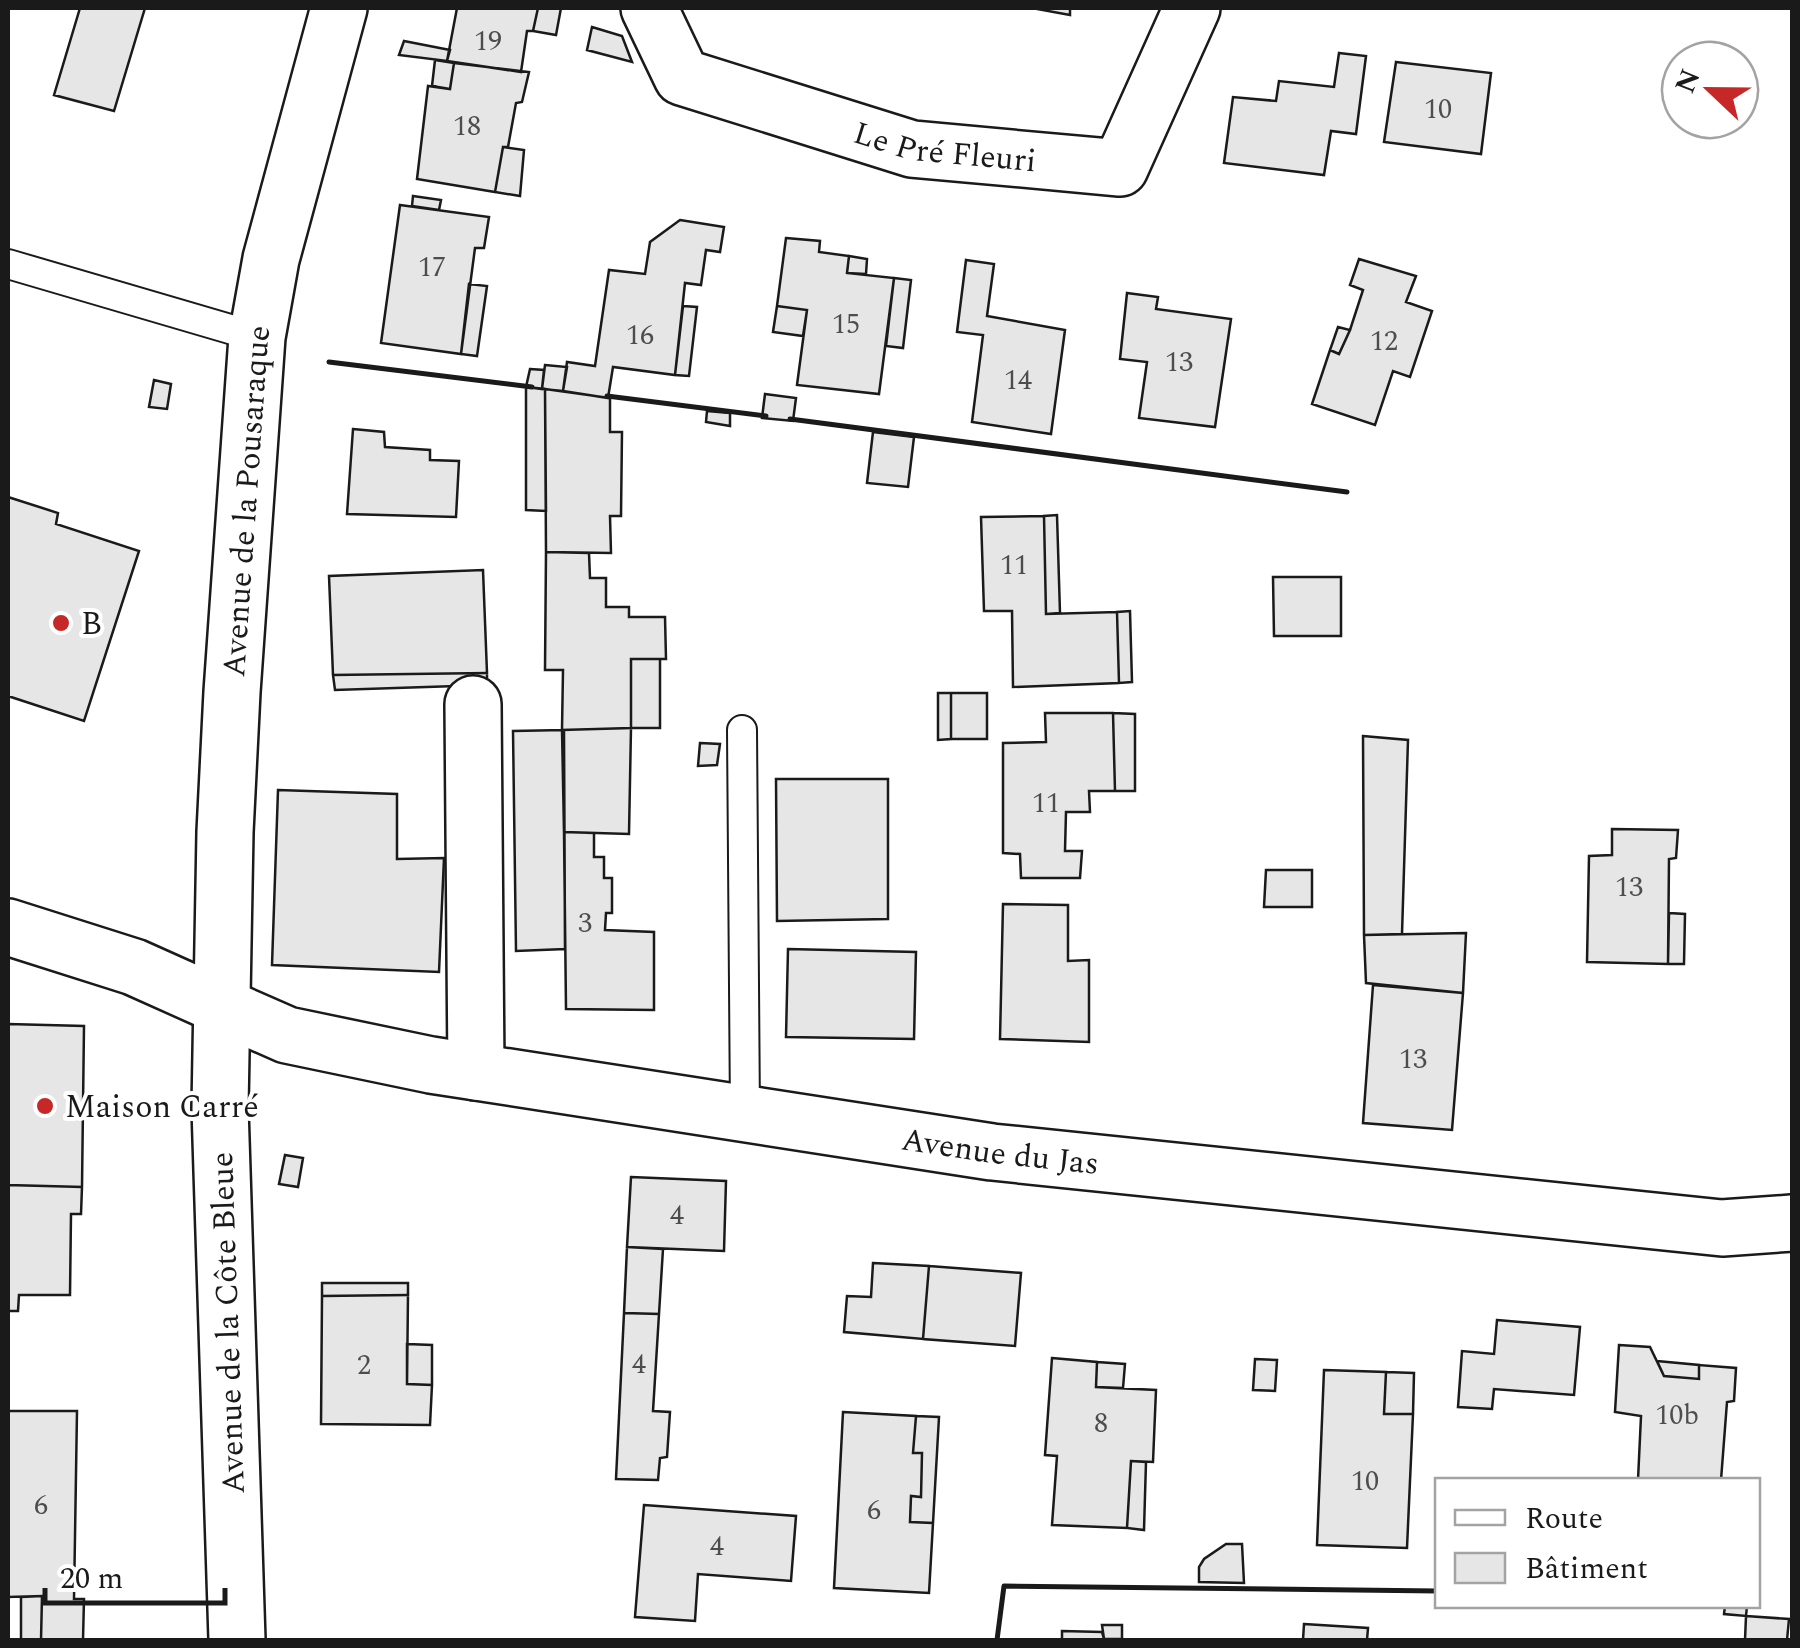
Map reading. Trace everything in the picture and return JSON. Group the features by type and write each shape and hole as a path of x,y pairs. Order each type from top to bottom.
{"street":[{"name":"Avenue de la Pousaraque","path":"221,1006 232,692 257,337 272,259 339,8"},
{"name":"Le Pré Fleuri","path":"649,8 682,77 912,149 1120,168 1192,8"},
{"path":"473,704 476,1072"},
{"name":"Avenue du Jas","path":"8,927 134,966 287,1035 476,1072 992,1152 1722,1228 1792,1223"},
{"name":"Avenue de la Côte Bleue","path":"221,1006 220,1108 236,1640"}],"lane":[{"path":"8,264 257,337"},
{"path":"742,730 745,1114"}],"building":[{"path":"80,8 145,8 114,111 54,95"},
{"path":"457,8 538,8 533,31 527,31 521,72 447,61"},
{"path":"538,8 561,8 556,35 533,31"},
{"path":"1070,8 1070,15 1037,9"},
{"path":"592,27 622,36 632,62 587,50"},
{"path":"404,41 450,50 447,61 399,55"},
{"path":"1339,53 1366,56 1356,134 1331,131 1324,175 1224,163 1233,97 1276,101 1279,81 1334,87"},
{"path":"435,60 454,63 450,89 432,86"},
{"path":"1396,62 1491,73 1481,154 1384,142"},
{"path":"454,63 529,72 522,102 516,103 508,147 503,147 495,192 417,179 428,86 450,89"},
{"path":"503,147 524,150 520,196 495,192"},
{"path":"413,196 441,200 439,210 412,206"},
{"path":"400,205 489,217 484,248 475,248 461,354 381,343"},
{"path":"680,220 724,227 720,252 706,250 701,285 685,283 675,375 613,367 608,398 563,391 567,362 595,366 609,270 645,274 650,242"},
{"path":"786,238 820,241 819,252 849,256 847,273 894,278 879,394 797,385 807,310 777,306"},
{"path":"849,256 867,259 866,274 847,273"},
{"path":"1359,259 1416,276 1406,302 1432,311 1410,377 1393,371 1375,425 1312,404 1330,350 1339,354 1363,290 1350,285"},
{"path":"966,260 994,264 987,316 1065,330 1051,434 972,422 983,335 957,332"},
{"path":"894,278 911,280 903,348 886,346"},
{"path":"469,284 487,286 477,356 461,354"},
{"path":"1127,293 1158,297 1156,309 1231,319 1215,427 1139,418 1147,362 1120,359"},
{"path":"683,306 697,307 689,376 675,375"},
{"path":"777,306 807,310 803,336 773,332"},
{"path":"1338,327 1350,330 1339,354 1330,350"},
{"path":"545,365 567,367 563,391 542,389"},
{"path":"530,369 544,370 542,389 526,387"},
{"path":"154,380 171,384 167,409 149,407"},
{"path":"526,387 545,389 546,511 526,510"},
{"path":"545,389 610,398 610,432 622,432 621,516 610,516 611,553 546,552"},
{"path":"765,394 796,398 793,421 762,418"},
{"path":"707,411 730,413 730,426 706,422"},
{"path":"353,429 384,432 385,447 430,450 430,460 459,461 456,517 347,514"},
{"path":"873,432 914,437 908,487 867,483"},
{"name":"B","path":"8,497 58,513 56,524 139,551 84,721 8,696"},
{"path":"1057,515 1060,613 1046,614 1044,516"},
{"path":"1044,516 1046,614 1117,612 1119,683 1013,687 1012,611 984,611 981,517"},
{"path":"546,552 589,553 590,578 606,578 606,607 629,607 629,617 665,617 666,659 631,659 631,728 562,730 563,670 545,670"},
{"path":"483,570 487,673 333,675 329,576"},
{"path":"1273,577 1341,577 1341,636 1274,636"},
{"path":"1130,611 1132,682 1119,683 1117,612"},
{"path":"631,659 660,659 660,728 631,728"},
{"path":"487,673 487,685 335,690 333,675"},
{"path":"938,693 951,693 951,739 938,740"},
{"path":"951,693 987,693 987,739 951,739"},
{"path":"1045,713 1113,713 1115,791 1089,791 1090,812 1066,812 1065,851 1082,851 1080,878 1021,878 1020,854 1003,853 1003,743 1046,742"},
{"path":"1113,713 1135,714 1135,791 1115,791"},
{"path":"631,728 629,834 564,832 562,730"},
{"path":"564,730 565,949 516,951 513,731"},
{"path":"1363,736 1408,740 1402,934 1364,935"},
{"path":"700,743 720,744 717,765 698,766"},
{"path":"776,779 888,779 888,919 777,921"},
{"path":"278,790 397,794 397,859 444,858 439,972 272,965"},
{"path":"1612,829 1678,830 1676,858 1669,859 1668,964 1587,962 1589,856 1612,855"},
{"path":"564,832 594,833 594,857 604,857 604,878 612,878 612,913 606,913 605,930 654,932 654,1010 566,1009"},
{"path":"1266,870 1312,870 1312,907 1264,907"},
{"path":"1003,904 1068,905 1068,961 1089,960 1089,1042 1000,1039"},
{"path":"1669,913 1685,914 1684,964 1668,964"},
{"path":"1466,933 1463,993 1366,983 1364,935"},
{"path":"788,949 916,952 914,1039 786,1037"},
{"path":"1373,985 1463,993 1452,1130 1363,1123"},
{"name":"Maison Carré","path":"8,1024 84,1026 82,1187 8,1185"},
{"path":"285,1155 303,1158 298,1187 279,1184"},
{"path":"631,1177 726,1181 724,1251 627,1247"},
{"path":"8,1185 82,1187 81,1214 71,1214 70,1295 19,1295 18,1311 8,1311"},
{"path":"627,1247 663,1249 659,1314 624,1313"},
{"path":"873,1263 929,1266 923,1339 844,1332 847,1296 871,1297"},
{"path":"929,1266 1021,1273 1015,1346 923,1339"},
{"path":"322,1283 408,1283 408,1295 322,1296"},
{"path":"408,1295 407,1384 432,1385 430,1425 321,1424 322,1296"},
{"path":"624,1313 659,1314 653,1411 670,1412 667,1457 660,1458 658,1480 616,1479"},
{"path":"1497,1320 1580,1327 1574,1395 1494,1389 1492,1409 1458,1407 1462,1351 1494,1354"},
{"path":"407,1344 432,1345 432,1385 407,1384"},
{"path":"1619,1345 1650,1347 1664,1376 1699,1379 1699,1365 1736,1368 1734,1401 1727,1402 1721,1478 1638,1478 1641,1416 1615,1412"},
{"path":"1052,1358 1097,1362 1096,1387 1156,1390 1153,1462 1131,1461 1127,1528 1052,1525 1057,1456 1045,1455"},
{"path":"1255,1359 1277,1360 1275,1391 1253,1390"},
{"path":"1657,1361 1699,1365 1699,1379 1664,1376"},
{"path":"1097,1362 1125,1364 1123,1388 1096,1387"},
{"path":"1324,1370 1386,1372 1384,1414 1413,1414 1407,1548 1317,1545"},
{"path":"1386,1372 1414,1373 1413,1414 1384,1414"},
{"path":"8,1411 77,1411 74,1599 84,1599 83,1640 41,1640 42,1596 8,1597"},
{"path":"843,1412 916,1416 913,1453 922,1453 921,1497 911,1496 910,1522 933,1523 929,1593 834,1588"},
{"path":"916,1416 939,1417 933,1523 910,1522 911,1496 921,1497 922,1453 913,1453"},
{"path":"1131,1461 1146,1462 1144,1530 1127,1528"},
{"path":"644,1505 796,1516 791,1581 698,1574 695,1621 635,1617"},
{"path":"1226,1544 1242,1544 1244,1583 1199,1582 1199,1567 1204,1559"},
{"path":"42,1596 41,1640 21,1640 21,1597"},
{"path":"1725,1608 1747,1608 1746,1616 1724,1614"},
{"path":"1746,1616 1789,1619 1787,1640 1745,1640"},
{"path":"1304,1624 1368,1628 1367,1640 1303,1640"},
{"path":"1102,1625 1122,1625 1122,1639 1104,1639"},
{"path":"1062,1631 1102,1632 1104,1639 1151,1640 1062,1640"}],"wall":[{"path":"329,362 532,387"},
{"path":"607,396 766,416"},
{"path":"790,419 1347,492"},
{"path":"997,1640 1004,1586 1435,1591"}],"place":[{"name":"B","path":"61,623"},
{"name":"Maison Carré","path":"45,1106"}]}
